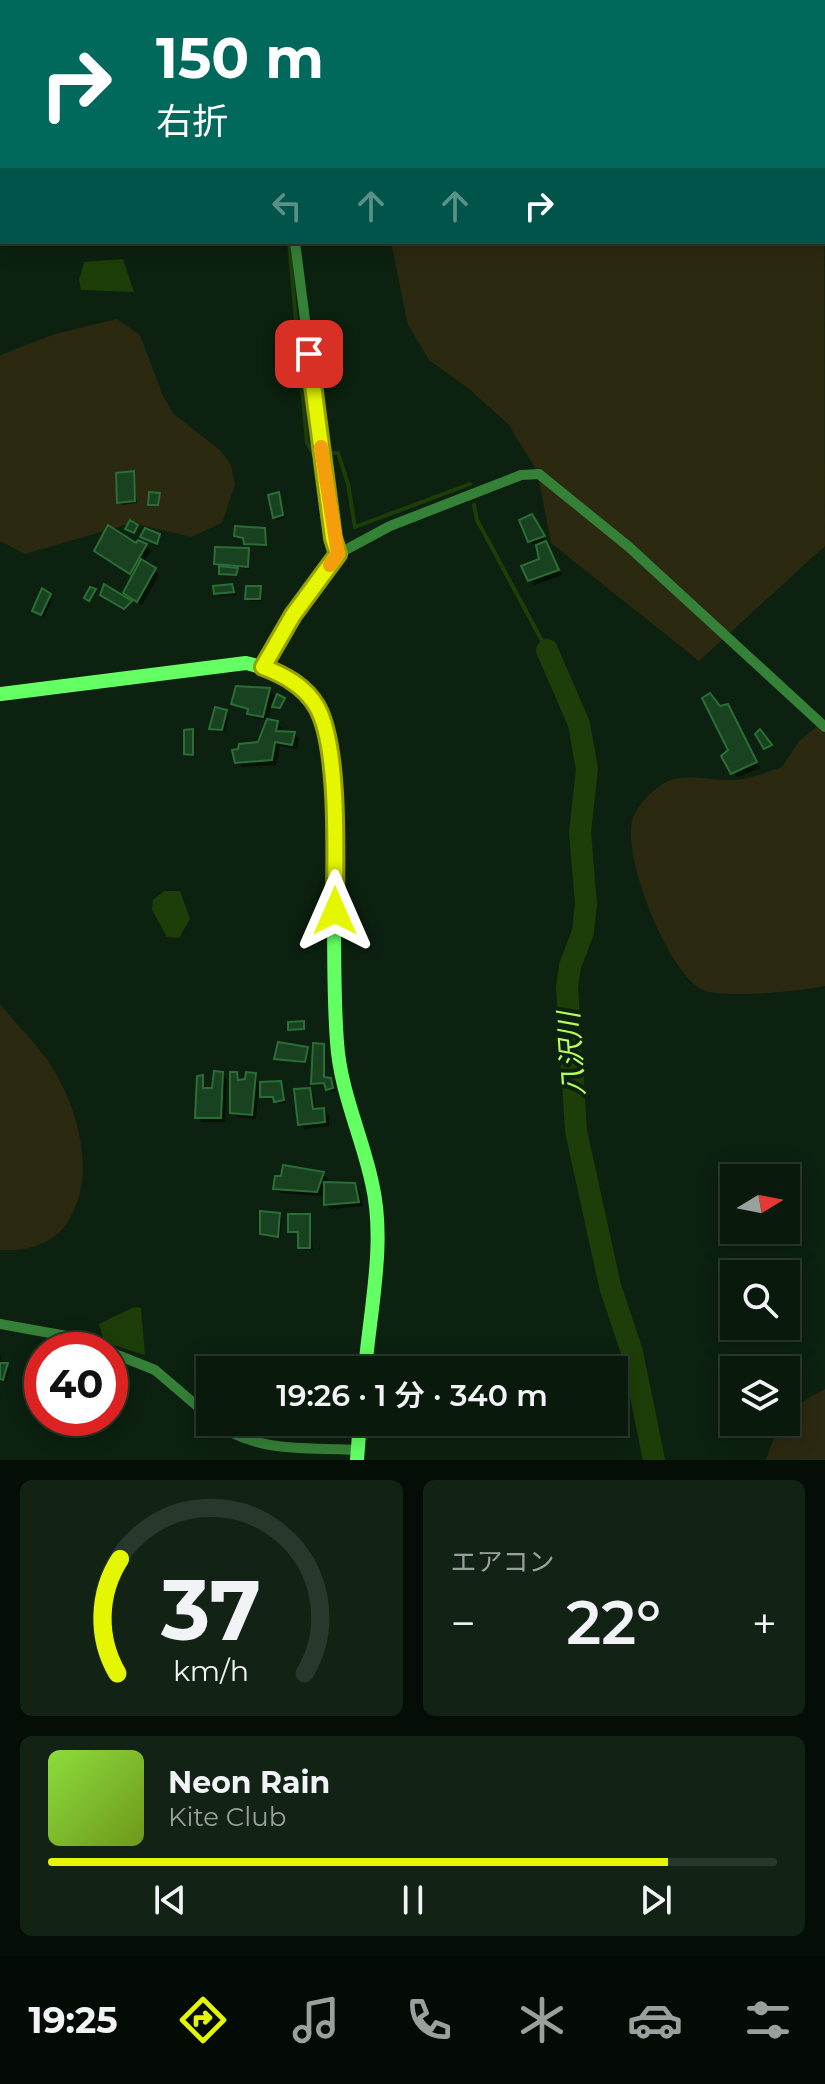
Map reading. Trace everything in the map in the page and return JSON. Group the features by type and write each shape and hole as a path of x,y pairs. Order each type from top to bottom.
{"street":[{"path":"295,244 333,538 338,554"},
{"path":"263,667 293,615 338,554 390,526 521,475 539,474 629,547 825,727"},
{"path":"0,694 228,663 263,667 281,674 309,696 324,723 329,750 335,859 337,1044 347,1100 372,1183 377,1226 366,1356"},
{"path":"0,1324 45,1332"},
{"path":"128,1359 155,1370 196,1405"},
{"path":"235,1436 255,1444 357,1455"}],"shaded area":[{"path":"391,244 824,244 825,546 699,661 551,543 537,471 508,424 469,389 429,360 408,325"},
{"path":"123,259 134,292 81,290 79,280 84,262"},
{"path":"117,319 140,335 163,396 174,414 221,451 231,465 235,485 222,523 191,537 132,523 25,554 0,541 0,355 55,334"},
{"path":"825,720 825,986 744,994 703,990 676,962 651,913 634,861 631,838 634,816 646,798 668,781 690,777 736,780 782,767 799,741"},
{"path":"164,891 180,891 190,919 179,938 167,937 152,910 153,900"},
{"path":"0,1004 43,1054 59,1079 76,1120 83,1164 76,1206 60,1231 37,1246 9,1250 0,1250"},
{"path":"134,1307 141,1308 145,1355 128,1350 128,1332 101,1332 99,1324"},
{"path":"825,1389 825,1460 766,1460 776,1436 800,1436 802,1402"}],"building":[{"path":"134,471 135,501 117,503 116,473"},
{"path":"149,492 160,493 158,505 148,505"},
{"path":"279,492 283,515 273,518 268,495"},
{"path":"532,514 545,536 528,542 519,520"},
{"path":"130,520 138,525 134,533 125,529"},
{"path":"108,525 136,543 138,540 147,544 130,574 94,551"},
{"path":"235,526 265,528 266,545 244,544 243,538 234,536"},
{"path":"145,528 160,534 157,544 140,537"},
{"path":"546,541 559,570 528,581 521,566 539,559 536,545"},
{"path":"215,547 249,548 248,567 214,564"},
{"path":"141,559 156,568 137,602 123,593"},
{"path":"219,566 238,568 236,575 219,574"},
{"path":"104,584 132,601 124,609 100,595"},
{"path":"232,584 234,592 214,594 213,586"},
{"path":"246,586 261,586 260,599 245,599"},
{"path":"90,587 96,589 89,601 84,598"},
{"path":"42,588 51,594 41,615 32,611"},
{"path":"236,686 270,688 263,717 247,714 248,709 231,704"},
{"path":"710,693 720,706 728,704 757,762 731,774 721,756 728,750 702,698"},
{"path":"277,694 285,698 280,708 272,707"},
{"path":"215,707 227,710 222,730 209,729"},
{"path":"267,719 278,721 276,731 295,732 292,745 275,742 272,760 235,763 232,750 238,749 239,744 258,742"},
{"path":"193,729 193,755 184,754 184,730"},
{"path":"760,729 772,745 764,749 755,734"},
{"path":"304,1021 304,1029 288,1030 288,1022"},
{"path":"278,1042 308,1047 305,1062 274,1059"},
{"path":"313,1043 324,1044 324,1077 331,1078 333,1088 326,1090 324,1083 311,1084"},
{"path":"214,1071 223,1072 221,1118 195,1118 197,1076 203,1075 203,1088 212,1088"},
{"path":"230,1072 237,1072 238,1080 245,1079 246,1072 256,1073 252,1115 230,1113"},
{"path":"281,1081 284,1100 274,1102 273,1097 260,1097 260,1082"},
{"path":"310,1088 313,1109 324,1108 325,1122 298,1125 294,1089"},
{"path":"283,1165 324,1172 317,1192 273,1189 275,1176 281,1176"},
{"path":"324,1182 355,1183 359,1202 324,1205"},
{"path":"260,1211 280,1213 278,1237 260,1234"},
{"path":"288,1214 310,1214 310,1248 298,1248 298,1232 288,1232"},
{"path":"0,1363 8,1363 3,1380 0,1379"}],"waterway":[{"path":"289,244 307,443 313,453"},
{"path":"333,453 338,453 348,484 355,527 470,484"},
{"path":"474,505 477,520 547,650"},
{"name":"八沢川","path":"547,650 579,724 587,769 580,832 586,904 583,932 570,966 567,988 576,1131 610,1286 632,1352 654,1460"}],"slow traffic":[{"path":"321,447 333,538 338,554 330,565"}],"route":[{"path":"309,354 333,538 338,554 293,615 263,667 295,683 317,707 324,723 329,750 333,817 335,911"}]}
